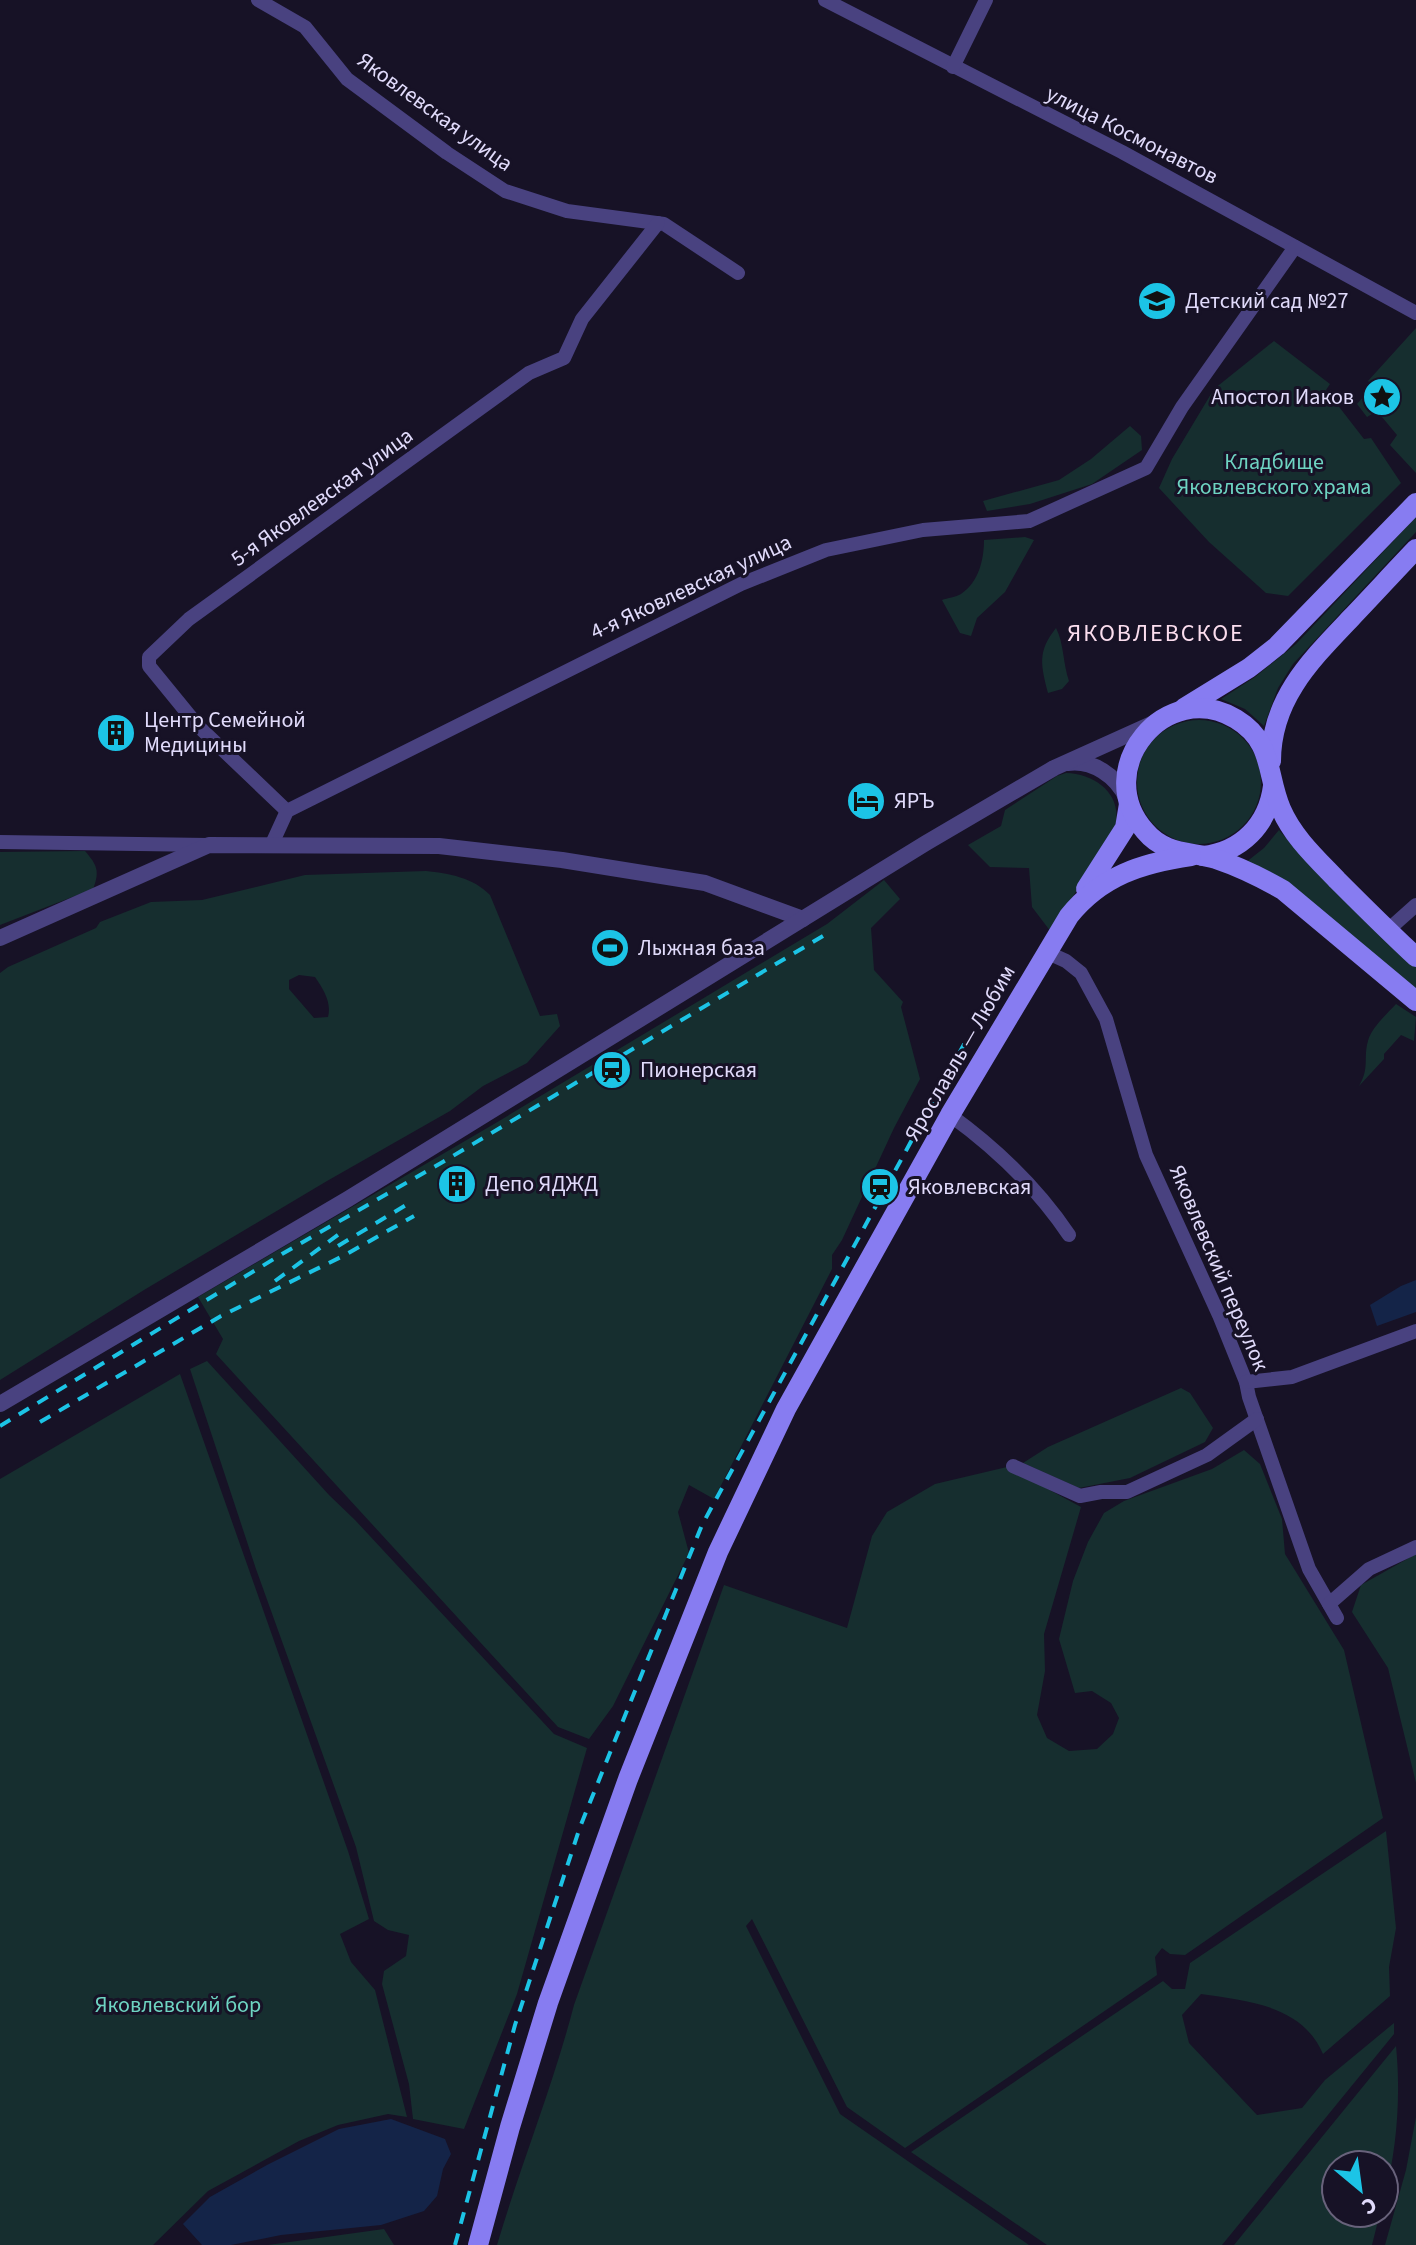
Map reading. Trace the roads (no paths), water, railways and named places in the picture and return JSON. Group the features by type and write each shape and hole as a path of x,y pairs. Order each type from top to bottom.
{"main road":[{"path":"1069,916 1125,828 1130,757 1143,735 1277,646 1416,503"},
{"path":"1195,856 1227,851 1251,835 1266,813 1275,730 1294,682 1321,649 1416,549"},
{"path":"1169,716 1202,709 1217,711 1239,721 1258,738 1264,748 1281,810 1296,836 1416,957"},
{"path":"1128,801 1139,824 1158,843 1240,868 1283,890 1416,1001"},
{"name":"Ярославль — Любим","path":"478,2245 553,1988 628,1779 718,1552 786,1409 950,1115 1069,916 1089,893 1120,873 1153,862 1195,856"}],"street":[{"name":"Яковлевская улица","path":"258,0 305,27 347,79 447,153 505,191 567,211 664,224 738,273"},
{"name":"улица Космонавтов","path":"825,0 1122,152 1416,313"},
{"path":"953,67 986,0"},
{"name":"5-я Яковлевская улица","path":"287,811 198,726 149,666 149,657 189,619 529,373 564,358 582,319 658,223"},
{"name":"4-я Яковлевская улица","path":"287,811 741,584 826,550 923,530 1029,521 1146,468 1182,407 1295,247"},
{"path":"0,1404 348,1199 1054,768 1169,716"},
{"path":"1054,768 1067,763 1088,764 1110,777 1128,801"},
{"path":"271,846 287,811"},
{"path":"0,842 439,846 562,860 705,883 803,919"},
{"path":"0,938 209,845"},
{"path":"1388,930 1416,905"},
{"name":"Яковлевский переулок","path":"1046,952 1066,961 1081,973 1106,1019 1146,1155 1246,1382 1309,1569 1337,1618"},
{"path":"950,1115 985,1140 1029,1182 1069,1235"},
{"path":"1246,1382 1292,1377 1416,1331"},
{"path":"1013,1466 1080,1496 1127,1492 1207,1455 1257,1419"},
{"path":"1329,1604 1369,1569 1416,1547"}],"water":[{"path":"1416,1280 1416,1312 1377,1326 1370,1305"},
{"path":"391,2119 445,2139 451,2154 443,2169 437,2196 424,2211 381,2225 281,2235 231,2245 202,2245 183,2224 210,2197 267,2165 339,2129"}],"railway":[{"path":"0,1426 282,1254 823,936"},
{"path":"455,2245 515,2025 580,1827 702,1525 968,1037"},
{"path":"338,1246 406,1205"},
{"path":"40,1422 221,1316 345,1255 414,1216"},
{"path":"275,1281 346,1229"}],"place":[{"name":"Детский сад №27","path":"1157,301"},
{"name":"Апостол Иаков","path":"1382,397"},
{"name":"Центр Семейной Медицины","path":"116,733"},
{"name":"ЯРЪ","path":"866,801"},
{"name":"Лыжная база","path":"610,948"},
{"name":"Пионерская","path":"612,1070"},
{"name":"Депо ЯДЖД","path":"457,1184"},
{"name":"Яковлевская","path":"880,1187"}],"district":[{"name":"ЯКОВЛЕВСКОЕ","path":"1156,633"}],"park label":[{"name":"Кладбище Яковлевского храма","path":"1274,474"},
{"name":"Яковлевский бор","path":"178,2005"}]}
